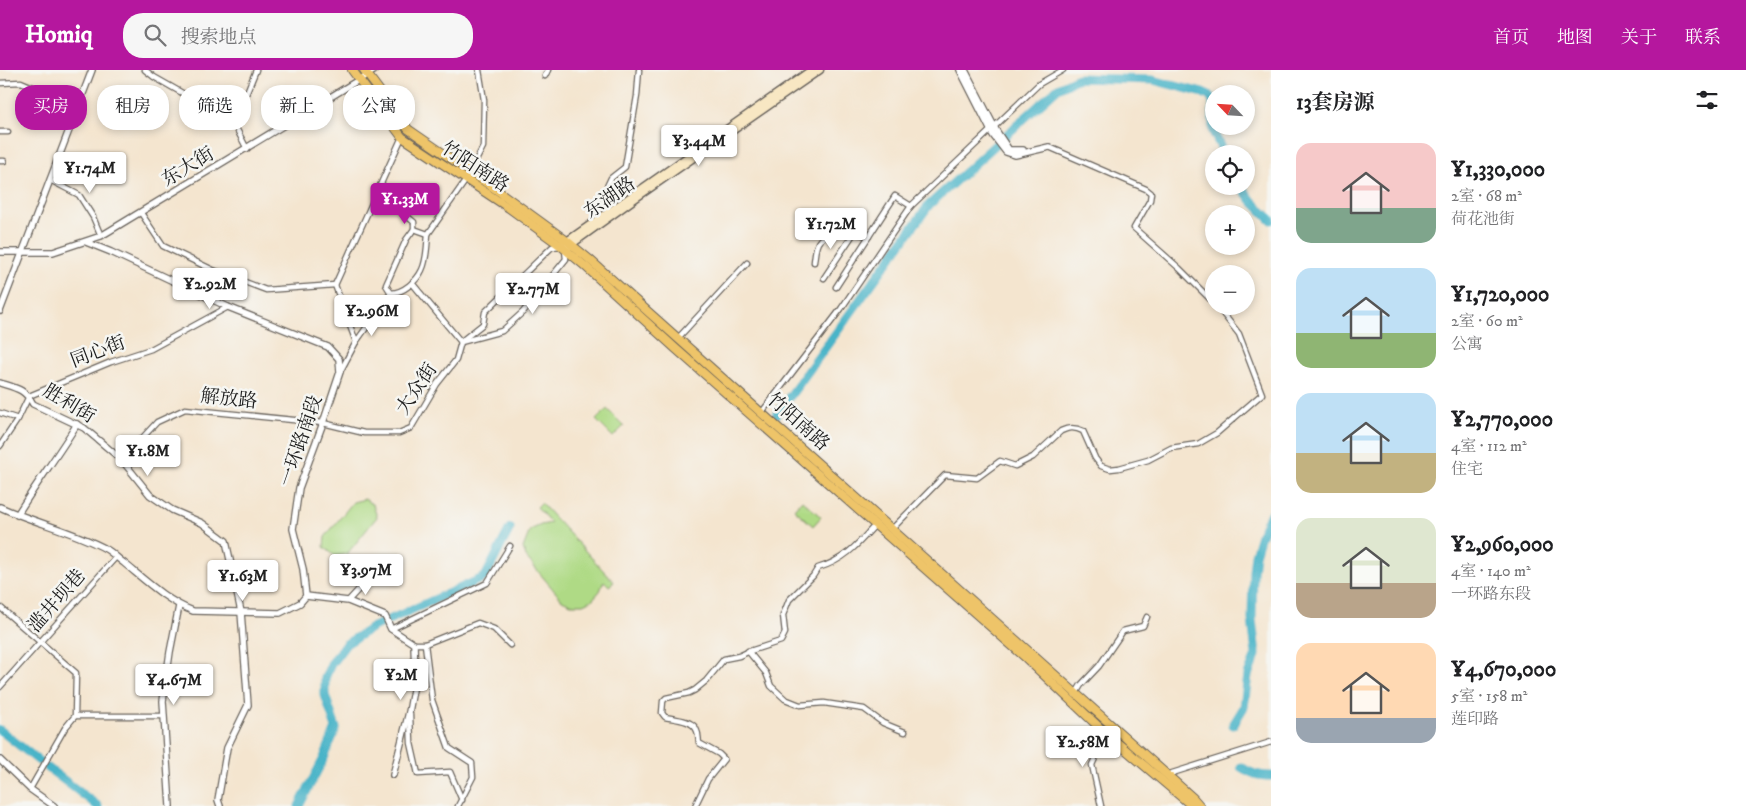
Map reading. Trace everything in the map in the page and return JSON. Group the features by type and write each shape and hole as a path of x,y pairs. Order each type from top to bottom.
{"highway":[{"name":"竹阳南路","path":"352,70 402,137 566,245 1100,728 1192,806"},
{"name":"竹阳南路","path":"366,72 408,129 471,172 566,245 678,337 1077,693 1200,806"}],"main road":[{"name":"东湖路","path":"566,245 607,211 811,70"},
{"name":"东湖路","path":"566,245 820,70"}],"street":[{"path":"86,85 92,70"},
{"path":"145,70 179,91"},
{"path":"250,85 256,70"},
{"name":"东大街","path":"0,252 53,252 101,236 359,80 366,72 375,70"},
{"path":"391,293 398,293 412,283 422,270 428,234 466,180 484,147 484,100 479,70"},
{"path":"545,76 548,70"},
{"path":"607,211 602,197 611,178 625,167 637,96 639,70"},
{"path":"960,70 1008,151 1015,155 1049,147 1146,189 1151,193 1150,200 1134,228 1205,294"},
{"path":"965,70 994,130"},
{"path":"762,412 841,309 910,206 994,130 1040,84 1063,70"},
{"path":"0,83 20,82 29,85"},
{"path":"0,311 69,130"},
{"path":"237,130 247,149"},
{"path":"0,132 8,132"},
{"path":"356,342 334,285 402,137"},
{"path":"50,180 78,194 93,217 101,236"},
{"path":"377,192 414,222 414,229 406,240 386,285 391,293"},
{"path":"836,287 895,196 910,206"},
{"path":"141,213 163,246 213,270 266,290 334,285"},
{"path":"414,229 428,234"},
{"path":"814,262 819,240 833,233 854,233 869,236"},
{"path":"824,278 854,233"},
{"path":"86,242 228,307 328,348 339,359 340,372"},
{"path":"566,245 566,259 523,312 502,331 461,342 483,324 485,312 552,247 566,245"},
{"path":"678,337 748,263"},
{"path":"412,283 461,342"},
{"path":"340,372 356,342 391,293"},
{"name":"同心街","path":"29,396 111,362 151,349 228,307"},
{"path":"893,528 946,476 977,478 1000,461 1015,466 1033,457 1066,428 1072,427 1083,431 1095,458 1101,466 1110,469 1148,460 1171,448 1198,444 1218,433 1262,394 1239,334 1223,315"},
{"name":"大众街","path":"324,423 372,433 399,433 411,428 437,384 456,360 461,342"},
{"name":"一环路南段","path":"306,596 303,569 293,529 299,488 324,423 340,372"},
{"name":"胜利街","path":"0,383 24,391 33,404 84,428 122,460 150,494 172,510 202,524 226,541 241,612 248,705 227,748 218,800 220,806"},
{"path":"0,446 18,418 29,396"},
{"name":"解放路","path":"122,460 156,422 185,409 324,423"},
{"path":"0,413 18,418"},
{"path":"17,515 53,460 64,447 77,424"},
{"path":"0,507 17,515 79,536 108,550 179,606 193,612 280,613 300,603 306,596 348,601 384,616 391,629 414,644 425,644 478,623 494,629 510,646"},
{"path":"695,806 708,779 724,759 719,754 699,743 697,730 694,726 683,720 665,717 662,713 661,704 666,698 695,690 706,681 724,659 739,656 748,651 782,641 786,633 783,615 789,600 813,576 815,570 832,563 855,549 881,518"},
{"path":"391,629 488,583 510,546"},
{"name":"滥井坝巷","path":"0,687 116,557"},
{"path":"348,601 370,577"},
{"path":"170,806 164,701 170,652 179,606"},
{"path":"1,608 76,673 75,716 65,728 30,789"},
{"path":"1071,700 1081,685 1099,666 1123,632 1143,626 1147,617"},
{"path":"394,775 410,712 415,679 414,644"},
{"path":"425,644 432,700 449,748 472,763 473,777 458,806"},
{"path":"748,651 766,673 771,686 784,699 800,705 824,703 864,709 883,724 905,732"},
{"path":"410,712 411,743 418,774 450,772 462,800"},
{"path":"75,716 164,716"},
{"path":"1100,728 1100,747 1092,765 1101,806"},
{"path":"1158,779 1167,774 1271,742"},
{"path":"0,760 30,789 54,806"}],"green space":[{"path":"607,409 624,426 613,437 596,420"},
{"path":"365,499 373,505 377,517 347,554 335,556 324,547 325,537 353,502"},
{"path":"802,500 821,517 813,526 794,509"},
{"path":"541,503 614,582 609,586 604,581 600,591 592,600 583,604 571,604 562,600 526,557 523,548 530,530 551,523 537,507"}],"waterway":[{"path":"777,414 929,205 1058,88 1078,78 1153,80 1203,93 1213,101 1213,131 1220,145"},
{"path":"1248,195 1271,220"},
{"path":"1233,725 1244,707 1248,675 1256,655 1252,619 1253,572 1255,555 1261,535 1271,513"},
{"path":"299,806 324,758 336,728 325,695 325,678 331,664 346,644 373,627 485,577 510,528"},
{"path":"0,730 39,761"},
{"path":"1241,767 1255,774 1271,776"},
{"path":"48,768 98,806"}]}
